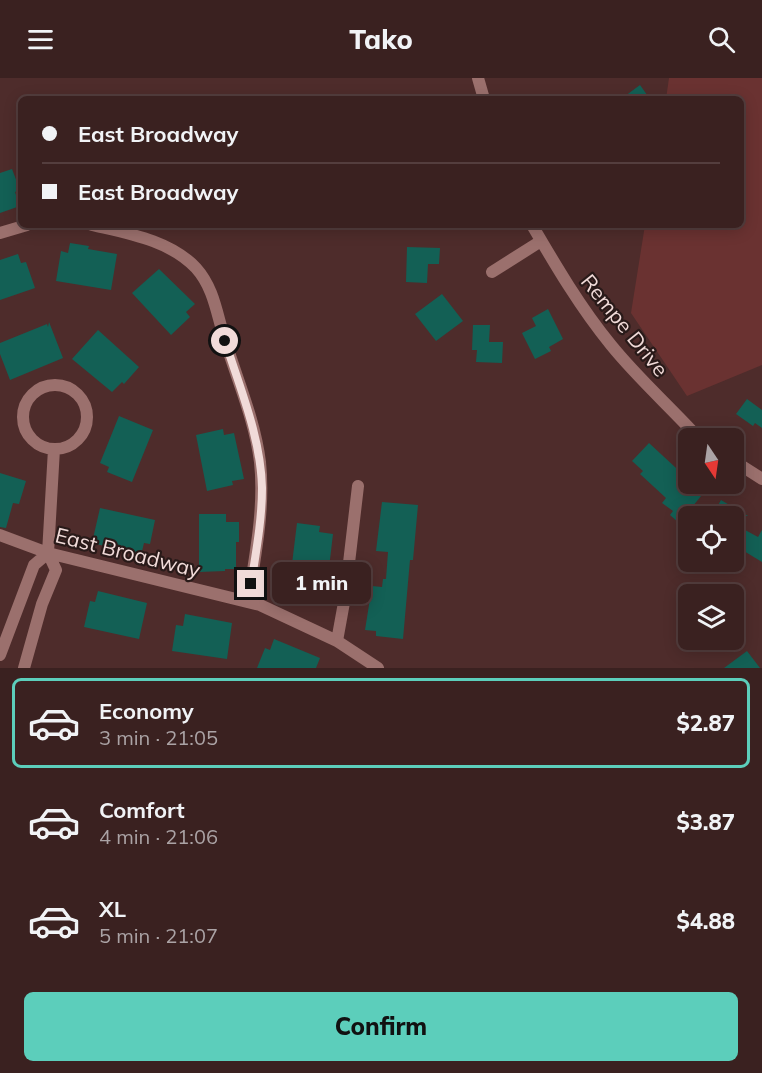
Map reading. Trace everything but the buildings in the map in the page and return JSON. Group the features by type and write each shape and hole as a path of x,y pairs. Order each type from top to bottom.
{"street":[{"path":"478,78 483,96"},
{"path":"0,233 18,228"},
{"path":"104,228 135,236 170,249 196,268 212,293 248,410 259,460 262,488 259,528 248,602"},
{"name":"Rempe Drive","path":"534,228 564,279 609,342 691,428"},
{"path":"492,272 541,241"},
{"path":"58,385 72,389 78,395 86,410 87,420 82,434 75,442 63,448 54,449 37,443 28,433 24,421 24,410 33,394 42,388 58,385"},
{"path":"24,668 42,604 56,570 48,553 54,449"},
{"path":"744,467 762,479"},
{"path":"337,641 358,486"},
{"name":"East Broadway","path":"0,536 48,553 260,605 337,641 378,668"},
{"path":"0,655 34,565 48,553"}],"shaded area":[{"path":"669,78 762,78 762,365 687,396 631,313 645,228 744,228 744,96 666,96"}],"route":[{"path":"225,341 248,410 259,460 262,488 251,584"}]}
